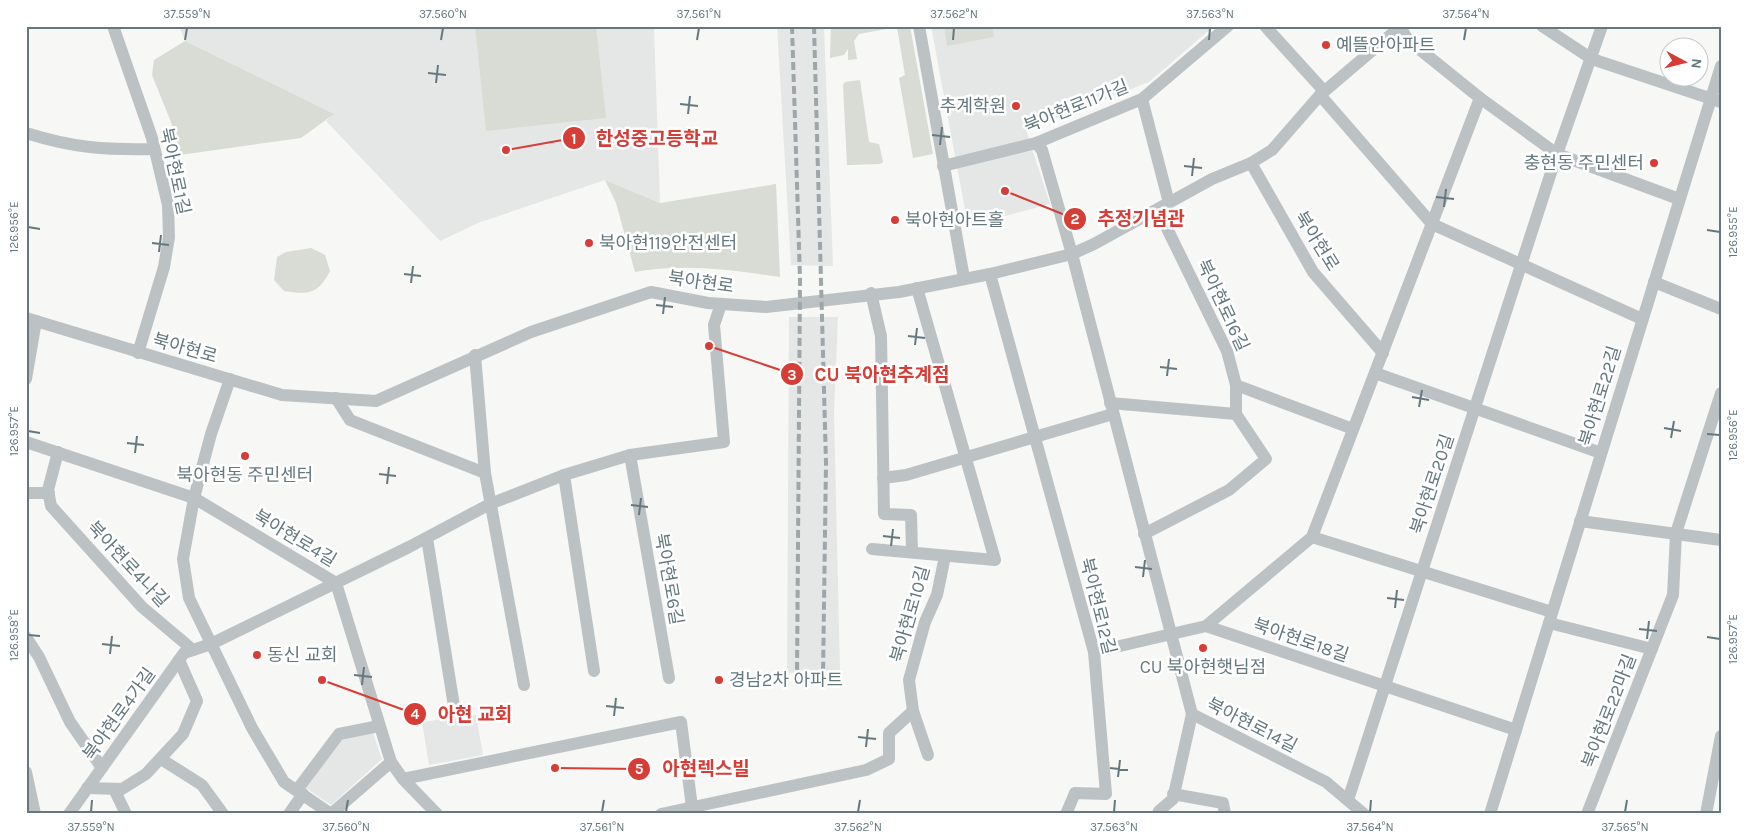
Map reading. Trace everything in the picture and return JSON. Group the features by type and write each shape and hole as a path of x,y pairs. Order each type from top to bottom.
{"street":[{"name":"북아현로1길","path":"113,26 154,149 168,205 169,236 164,267 138,354"},
{"path":"919,26 964,278"},
{"name":"북아현로11가길","path":"944,166 1036,143 1142,99 1228,26"},
{"path":"1265,26 1432,224 1642,319"},
{"path":"1542,26 1592,59 1716,100"},
{"name":"북아현로20길","path":"1348,800 1521,264 1602,26"},
{"path":"1400,27 1408,40 1480,98 1558,154 1679,199"},
{"name":"북아현로","path":"31,320 138,354 282,395 376,401 475,355 531,332 652,292 721,304 766,307 917,288 990,274 1072,254 1212,180 1251,163 1272,150 1322,93 1400,27"},
{"name":"북아현로22길","path":"1490,814 1679,199 1716,100 1721,66"},
{"name":"북아현로18길","path":"1170,634 1206,626 1312,537 1480,98"},
{"path":"1142,99 1169,203"},
{"path":"26,133 63,144 103,150 154,149"},
{"path":"1036,143 1042,150 1072,254"},
{"name":"북아현로","path":"1251,163 1313,272 1383,353"},
{"name":"북아현로16길","path":"1158,210 1227,351 1236,385"},
{"name":"북아현로14길","path":"1072,254 1192,714 1326,782 1364,814"},
{"name":"북아현로12길","path":"990,274 1094,652 1106,794 1075,793 1066,814"},
{"path":"1654,282 1721,309"},
{"name":"북아현로10길","path":"872,549 912,551 995,560 917,288"},
{"path":"871,293 881,336 883,478 906,476 965,457 1035,438 1112,408 1236,414"},
{"path":"437,814 403,780 391,762 336,584 490,504 564,474 630,455 724,442 714,326 721,304"},
{"path":"26,379 31,320"},
{"path":"475,355 485,473 524,685"},
{"path":"1375,373 1601,453"},
{"path":"230,379 211,434 194,498 183,559 189,598 252,728 284,782 331,814 391,762"},
{"path":"1144,534 1229,490 1266,459 1236,414 1236,385 1353,429"},
{"name":"북아현로22마길","path":"1587,814 1673,595 1676,533 1721,393"},
{"path":"336,398 350,420 485,473"},
{"name":"북아현로4길","path":"26,442 194,498 336,584"},
{"path":"26,493 49,493 58,452"},
{"name":"북아현로6길","path":"630,455 668,678"},
{"path":"564,474 594,671"},
{"name":"북아현로10길","path":"883,478 884,514 911,515 912,551"},
{"name":"북아현로4나길","path":"49,493 51,506 135,600 193,650"},
{"path":"1580,521 1721,540"},
{"path":"1312,537 1652,649"},
{"path":"427,538 454,706"},
{"name":"북아현로10길","path":"928,754 914,711 909,680 925,622 937,595 945,556"},
{"name":"북아현로4길","path":"211,644 336,584"},
{"name":"북아현로18길","path":"1206,626 1384,687"},
{"path":"1094,652 1170,634"},
{"path":"26,637 39,657 70,722 102,768"},
{"name":"북아현로4가길","path":"69,814 184,653 211,644"},
{"name":"북아현로4가길","path":"88,788 122,789 146,774 183,734 197,701 179,660"},
{"path":"1384,687 1516,730"},
{"path":"661,814 866,770 889,758 889,733 914,711"},
{"path":"1158,814 1158,811 1172,799 1192,714"},
{"path":"403,780 680,722 692,807"},
{"path":"289,814 300,792 339,734 379,726"},
{"path":"1706,814 1721,736"},
{"path":"161,759 202,785 223,814"},
{"path":"26,772 35,814"},
{"path":"114,789 126,814"},
{"path":"1173,794 1223,803 1225,814"}],"shaded area":[{"path":"179,26 654,26 660,203 605,180 478,223 440,241 326,121 333,114 185,41"},
{"path":"475,26 596,26 606,118 486,131"},
{"path":"777,26 824,26 833,266 791,265"},
{"path":"831,26 910,26 933,154 913,158 899,78 905,75 897,27 859,34 854,41 857,59 848,60 848,49 844,55 830,58"},
{"name":"추계학원","path":"931,26 1214,26 1149,82 1026,130 1050,204 968,226"},
{"path":"944,26 992,26 994,37 947,46"},
{"path":"185,41 334,114 301,138 180,155 171,122 152,75 154,60"},
{"path":"860,80 869,142 879,144 883,162 880,164 847,165 843,85 845,82"},
{"path":"605,180 660,203 776,184 780,277 726,270 689,268 653,269 635,272 616,203"},
{"path":"311,248 325,255 330,271 326,279 312,291 300,293 284,291 274,280 277,257 286,252"},
{"path":"789,317 838,317 834,412 840,670 787,673"},
{"path":"476,715 483,755 429,765 422,722"},
{"path":"373,733 382,759 331,805 306,788 342,738"}],"railway":[{"path":"792,26 800,279 797,676"},
{"path":"814,26 826,463 823,676"}],"place":[{"name":"예뜰안아파트","path":"1326,45"},
{"name":"추계학원","path":"1016,106"},
{"name":"한성중고등학교","path":"506,150"},
{"name":"충현동 주민센터","path":"1654,163"},
{"name":"추정기념관","path":"1005,191"},
{"name":"북아현아트홀","path":"895,220"},
{"name":"북아현119안전센터","path":"589,243"},
{"name":"CU 북아현추계점","path":"709,346"},
{"name":"북아현동 주민센터","path":"245,456"},
{"name":"CU 북아현햇님점","path":"1203,648"},
{"name":"동신 교회","path":"257,655"},
{"name":"아현 교회","path":"322,680"},
{"name":"경남2차 아파트","path":"719,680"},
{"name":"아현렉스빌","path":"555,768"}]}
